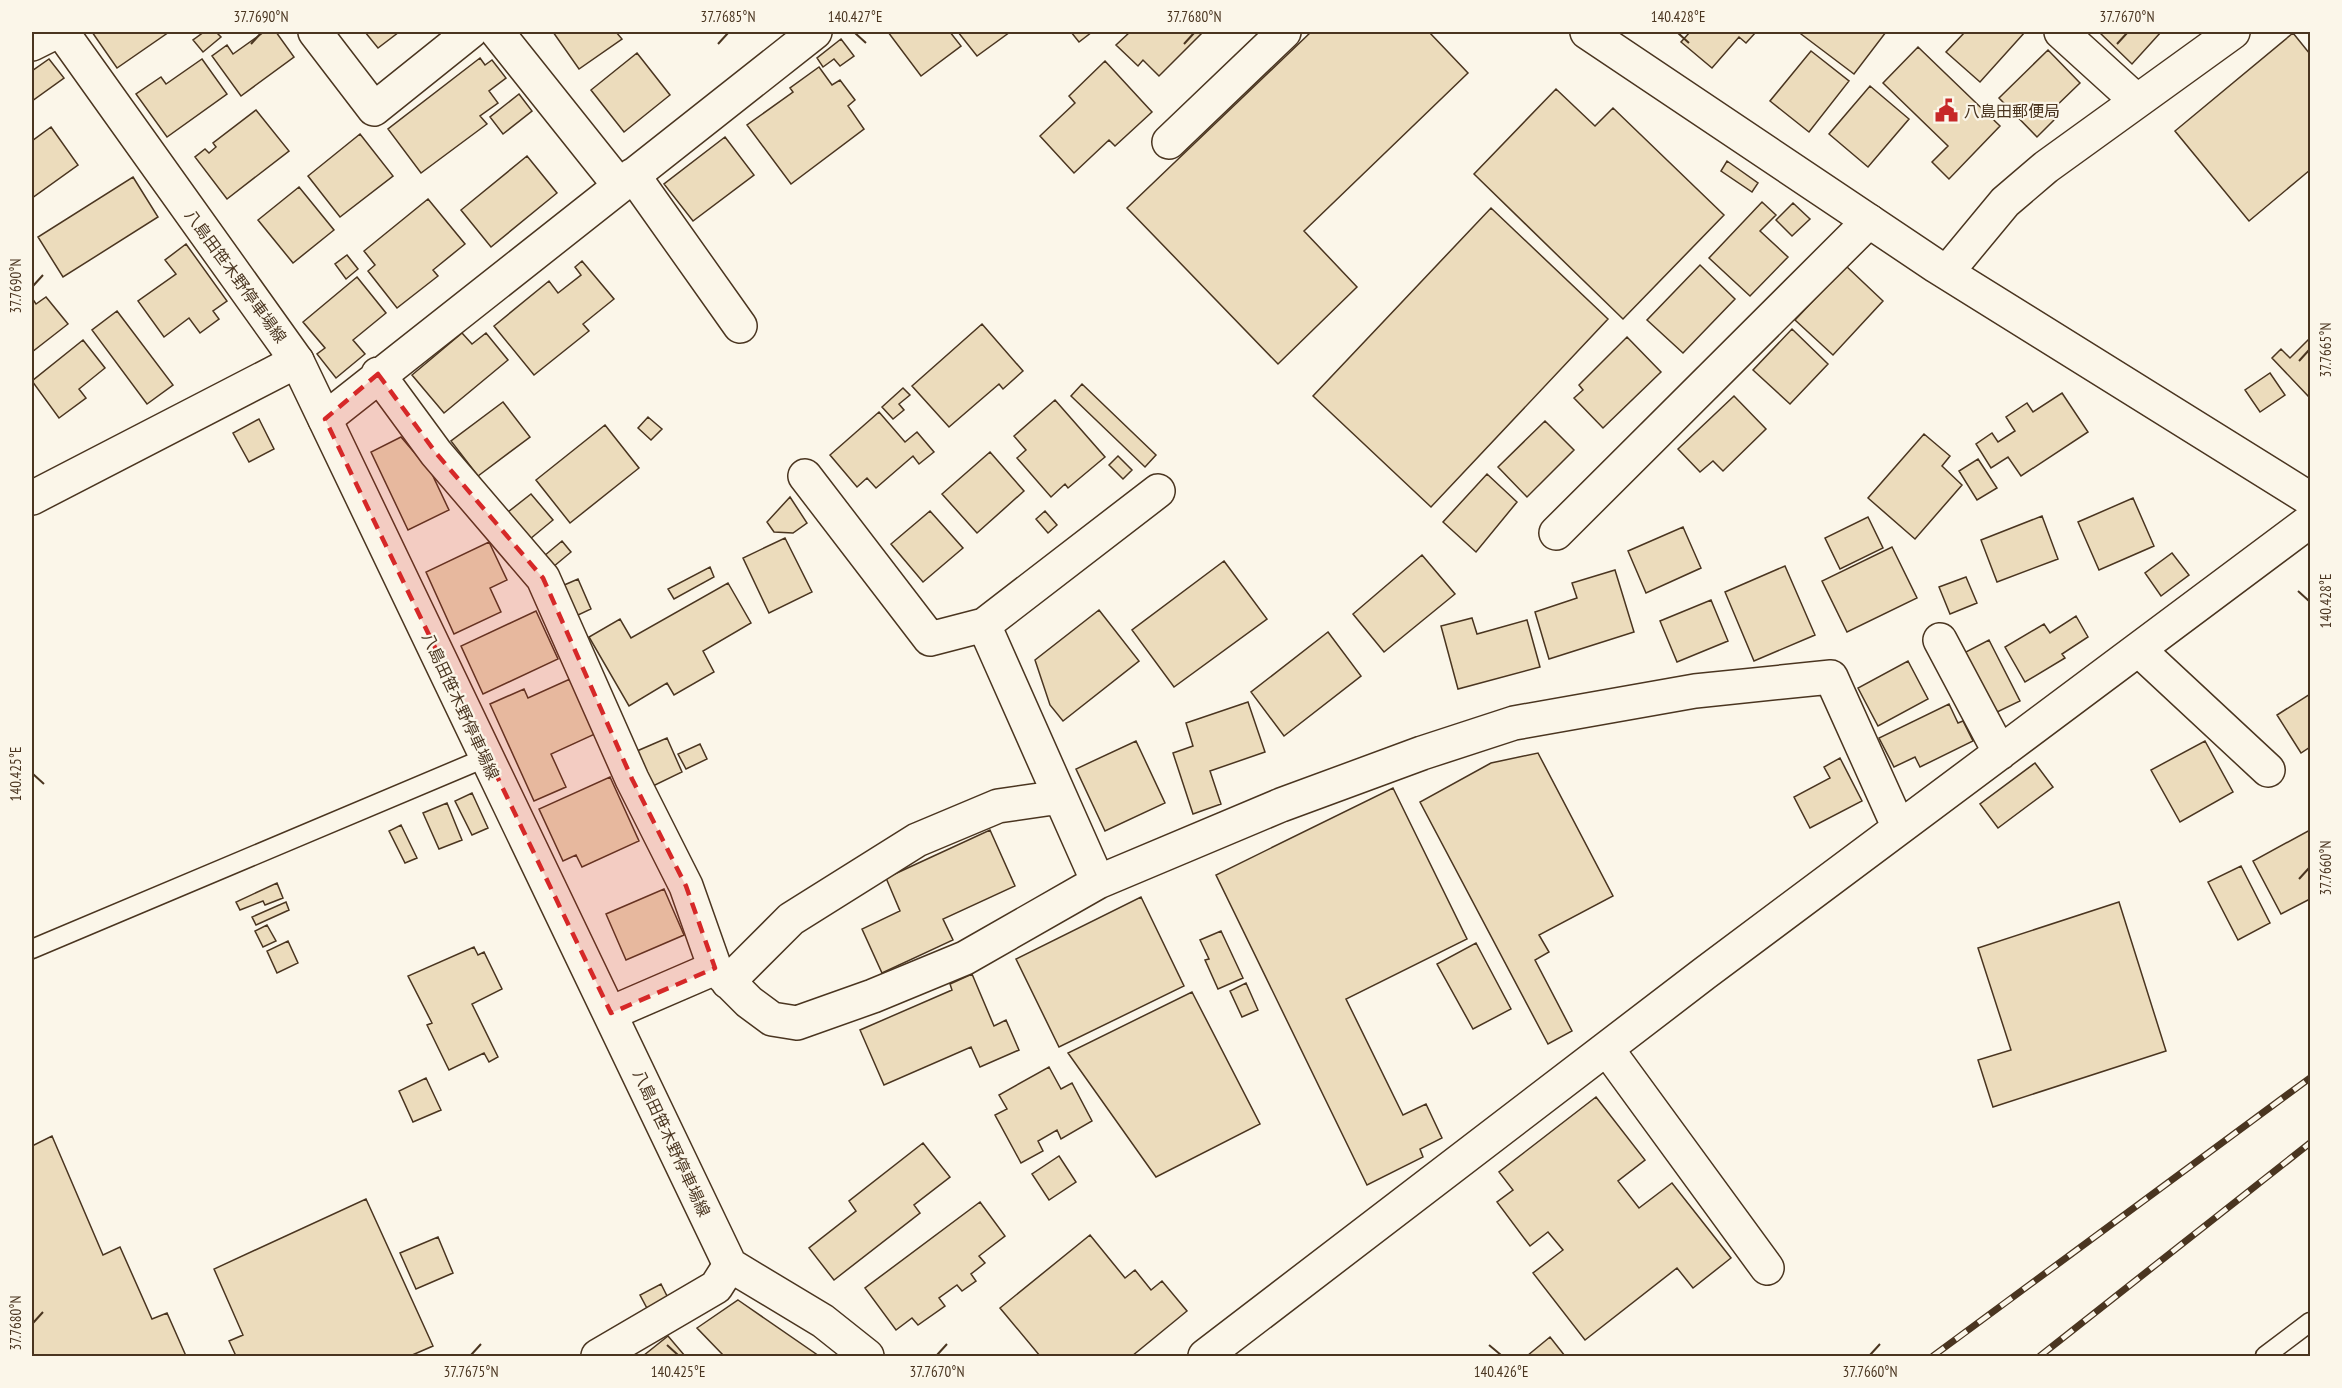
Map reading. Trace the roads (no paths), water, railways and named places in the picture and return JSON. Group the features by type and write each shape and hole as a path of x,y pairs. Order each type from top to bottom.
{"street":[{"path":"32,44 56,32"},
{"name":"八島田笹木野停車場線","path":"62,32 297,361 485,758 611,1013 730,1265"},
{"path":"315,32 374,109 470,32"},
{"path":"497,32 626,180 740,326"},
{"path":"325,419 378,374 815,32"},
{"path":"1169,142 1284,32"},
{"path":"1587,32 1947,272 2310,499"},
{"path":"2061,32 2137,101"},
{"path":"1947,272 2005,202 2046,167 2233,32"},
{"path":"1556,533 1869,221"},
{"path":"32,498 297,361"},
{"path":"378,374 436,453 543,578 632,779 686,886 722,975 772,1019 797,1023 873,996 964,958 1098,882 1281,805 1422,753 1514,723 1695,691 1831,677 1899,828"},
{"path":"805,476 930,639 984,625 1158,491"},
{"path":"1205,1356 1607,1048 2310,520"},
{"path":"984,625 1098,882"},
{"path":"1940,640 2000,753"},
{"path":"2139,650 2268,770"},
{"path":"611,1013 722,975 791,919 917,840 998,806 1060,797"},
{"path":"1607,1048 1767,1268"},
{"path":"598,1356 716,1287 730,1265 823,1321 867,1356"}],"lane":[{"path":"32,949 485,758"},
{"path":"2265,1356 2310,1322"}],"railway":[{"path":"1933,1356 2310,1078"},
{"path":"2040,1356 2310,1143"}],"place":[{"name":"八島田郵便局","path":"1946,111"}]}
